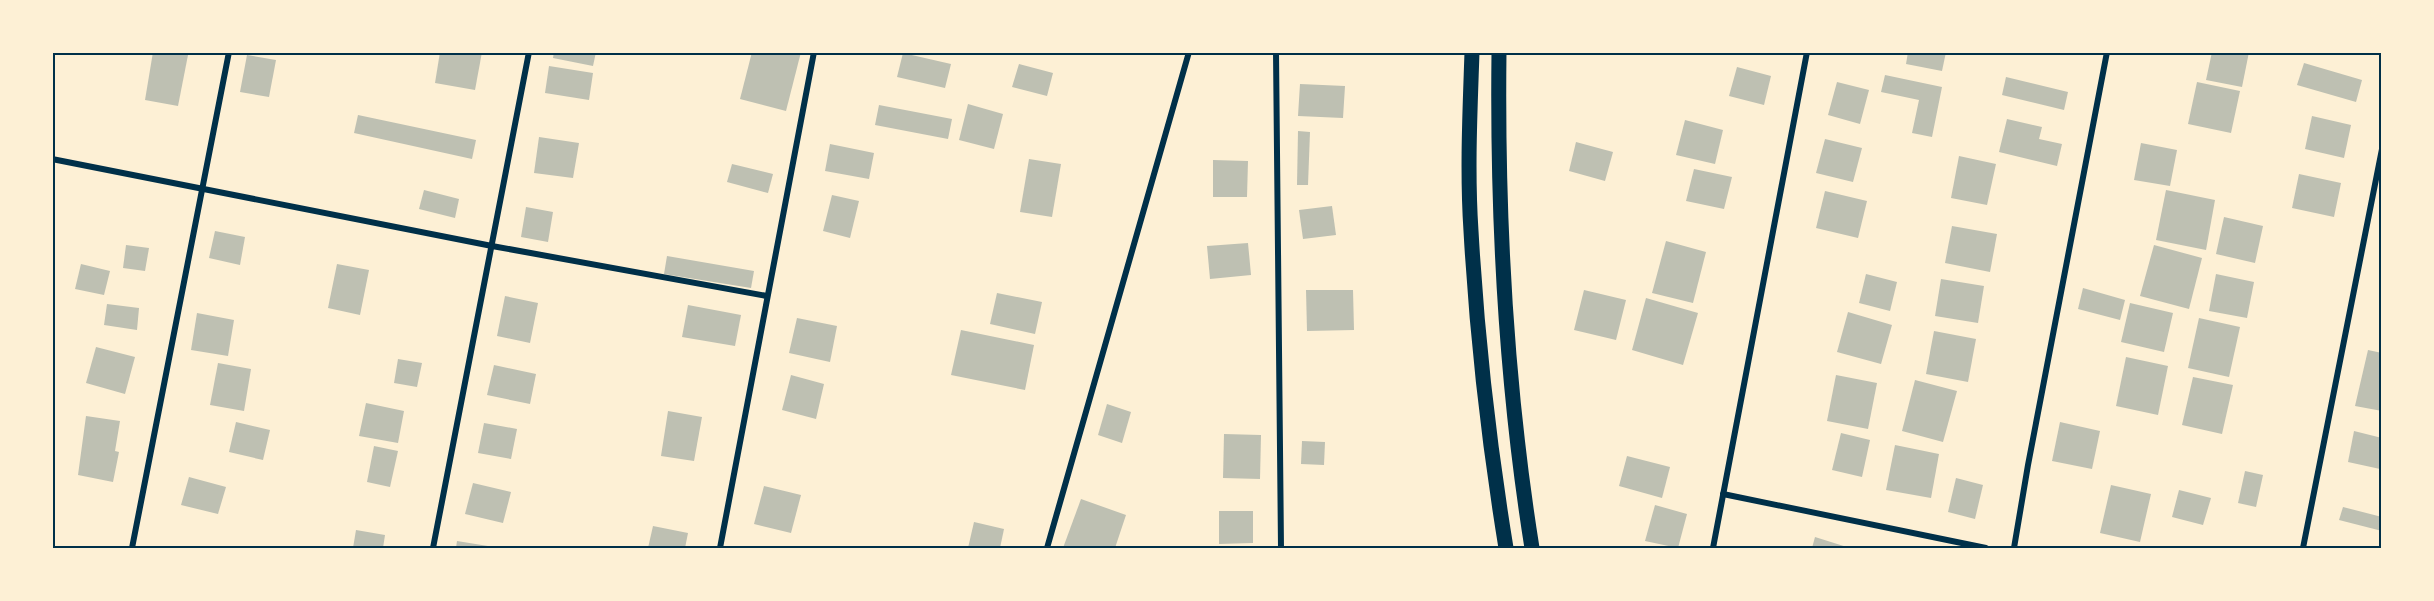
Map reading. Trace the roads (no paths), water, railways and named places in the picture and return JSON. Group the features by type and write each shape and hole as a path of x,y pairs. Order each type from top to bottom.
{"main road":[{"path":"1472,52 1469,147 1471,229 1478,322 1506,549"},
{"path":"1499,52 1497,146 1500,229 1517,433 1532,549"}],"street":[{"path":"132,549 229,52"},
{"path":"433,549 529,52"},
{"path":"720,549 814,52"},
{"path":"1047,549 1189,52"},
{"path":"1276,52 1281,549"},
{"path":"1713,549 1807,52"},
{"path":"2014,549 2107,52"},
{"path":"2303,549 2382,149"},
{"path":"52,159 492,246 767,296"},
{"path":"1723,494 1986,549"}]}
